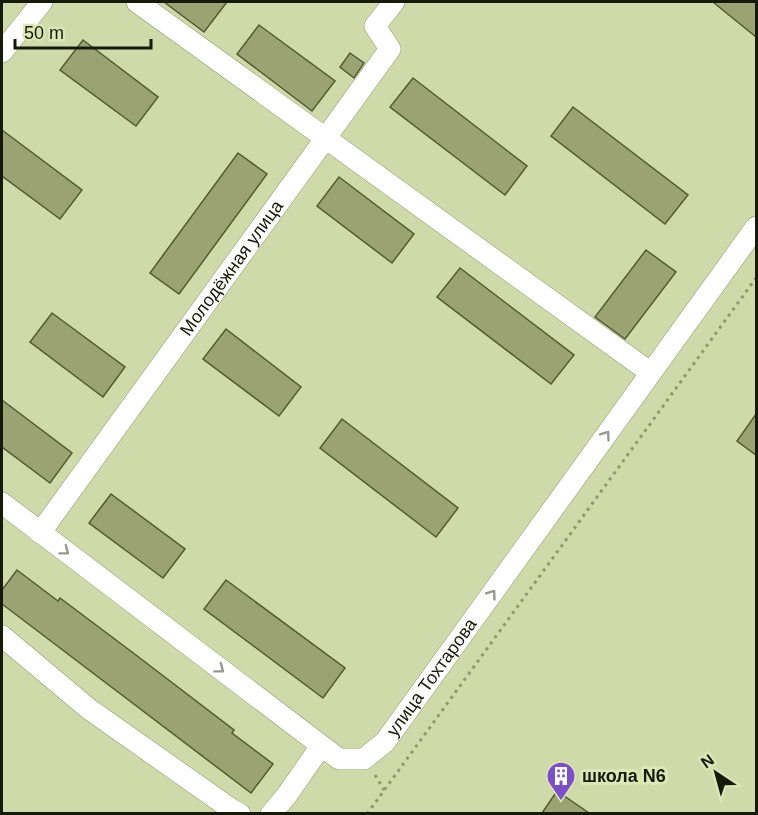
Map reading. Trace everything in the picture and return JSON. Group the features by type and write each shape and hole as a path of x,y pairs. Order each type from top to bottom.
{"street":[{"path":"2,52 42,2"},
{"path":"137,2 651,374"},
{"name":"Молодёжная улица","path":"40,533 390,49 375,26 394,2"},
{"name":"улица Тохтарова","path":"5,513 40,533 339,759 364,759 385,742 756,227"},
{"path":"2,636 89,709 231,809 240,813"},
{"path":"271,813 321,746"}],"path":[{"path":"367,813 756,278"}],"building":[{"path":"164,2 227,2 204,32"},
{"path":"713,2 756,2 756,37"},
{"path":"259,25 335,81 312,111 237,54"},
{"path":"83,40 158,97 136,126 60,70"},
{"path":"350,53 364,63 354,78 340,67"},
{"path":"413,78 527,166 505,195 390,107"},
{"path":"573,107 688,195 665,224 551,136"},
{"path":"2,130 82,190 60,219 2,176"},
{"path":"238,153 267,174 179,294 150,273"},
{"path":"339,177 414,234 392,263 317,206"},
{"path":"646,250 676,272 625,339 595,317"},
{"path":"460,268 574,355 551,384 437,297"},
{"path":"52,313 125,367 103,397 30,342"},
{"path":"226,329 301,387 279,416 203,359"},
{"path":"2,400 72,453 50,483 2,447"},
{"path":"756,414 756,455 737,441"},
{"path":"342,419 458,508 436,537 320,448"},
{"path":"111,494 185,549 163,578 89,523"},
{"path":"17,570 58,601 60,598 132,652 234,730 232,733 273,764 251,793 2,604 2,590"},
{"path":"226,580 345,668 323,698 204,609"},
{"name":"школа N6","path":"557,791 589,813 542,813"}],"place":[{"name":"школа N6","path":"561,802"}]}
